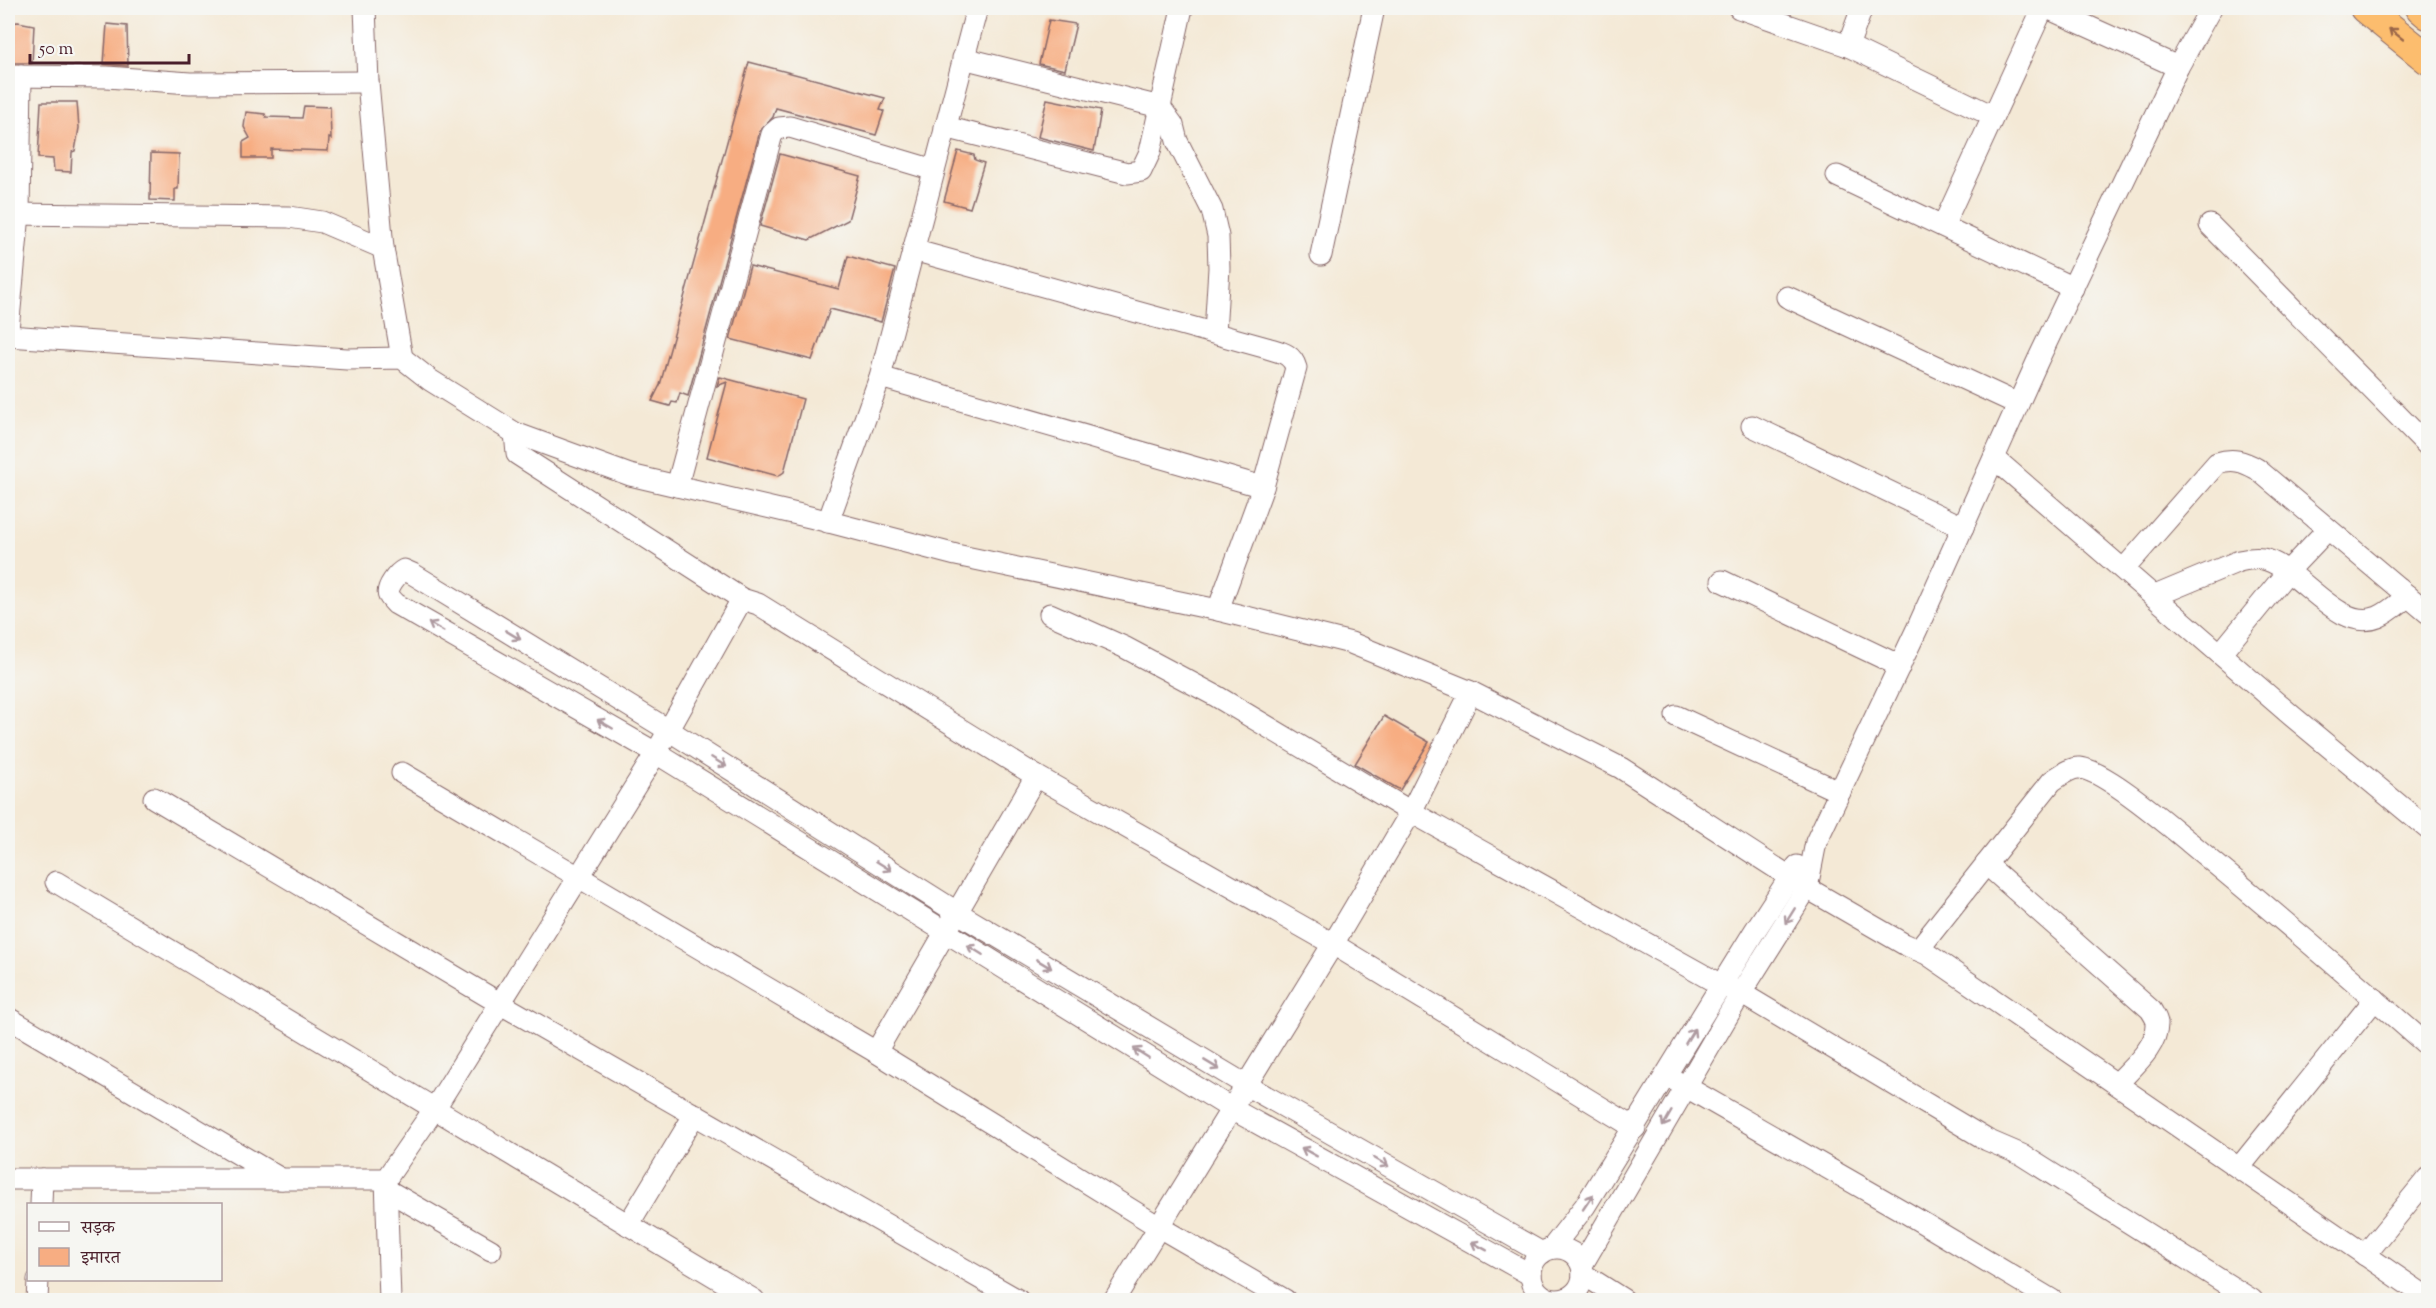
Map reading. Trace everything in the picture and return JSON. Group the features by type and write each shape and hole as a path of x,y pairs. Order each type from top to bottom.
{"highway":[{"path":"2365,8 2428,59"},
{"path":"2421,8 2428,14"}],"street":[{"path":"365,8 368,82 384,248 402,358"},
{"path":"828,522 880,377 977,8"},
{"path":"945,127 1127,173 1141,171 1147,162 1182,8"},
{"path":"1321,255 1374,8"},
{"path":"1739,8 1848,46 1993,116"},
{"path":"1848,46 1862,8"},
{"path":"1943,226 2045,8 2178,67"},
{"path":"1528,1286 1534,1261 1547,1250 1585,1206 1789,876 1816,842 1900,666 2018,404 2178,67 2211,8"},
{"path":"963,58 1160,107 1173,125 1177,141 1212,210 1218,236 1219,268 1215,333"},
{"path":"8,330 14,214 14,76 107,77 190,83 368,82"},
{"path":"677,486 772,134 779,128 790,127 934,170"},
{"path":"1837,176 2073,288"},
{"path":"14,214 289,217 322,222 384,248"},
{"path":"2210,225 2428,446"},
{"path":"914,250 1286,353 1293,359 1296,368 1263,487 1218,610"},
{"path":"1787,297 2018,404"},
{"path":"8,336 347,359 402,358 430,380 514,433 630,475 956,555 1218,610 1351,643 1471,692 1621,768 1808,888 1927,954 2428,1298"},
{"path":"880,377 1263,487"},
{"path":"1752,426 1962,527"},
{"path":"514,433 518,454 742,599 758,604 1036,776 1334,944 1635,1128"},
{"path":"1994,458 2292,716 2428,829"},
{"path":"2124,569 2217,463 2228,459 2242,460 2257,469 2428,613"},
{"path":"2221,653 2289,570 2328,529"},
{"path":"2155,596 2239,561 2254,558 2266,560 2289,570 2338,612 2353,619 2367,620 2380,616 2408,596"},
{"path":"1624,1300 1582,1270 1577,1257 1569,1250 1547,1250 1246,1086 958,913 670,731 413,574 404,570 399,573 388,591 396,604 656,753 1232,1109 1528,1286 1563,1299 1581,1283 1582,1270 1686,1086 1741,993 1808,888 1816,842"},
{"path":"1722,581 1900,666"},
{"path":"390,1300 387,1184 670,731 675,715 742,599"},
{"path":"1050,614 1124,647 1216,696 1411,812 1721,985 1741,993 1987,1140 2022,1155 2252,1300"},
{"path":"1114,1300 1334,944 1411,812 1471,692"},
{"path":"1676,716 1840,792"},
{"path":"1918,950 2052,781 2065,772 2079,768 2094,773 2144,805 2287,922 2428,1046"},
{"path":"402,773 876,1052 1160,1227 1285,1300"},
{"path":"876,1052 1036,776"},
{"path":"154,798 501,1004 1018,1300"},
{"path":"1986,864 2151,1010 2157,1022 2155,1036 2147,1050 2117,1084"},
{"path":"56,882 754,1300"},
{"path":"2239,1168 2376,999"},
{"path":"8,1018 281,1180"},
{"path":"1666,1076 1908,1214 2052,1300"},
{"path":"628,1225 695,1114"},
{"path":"2365,1255 2428,1178"},
{"path":"8,1179 281,1180 387,1184 490,1250"},
{"path":"41,1203 42,1179"},
{"path":"38,1281 38,1300"}],"building":[{"path":"1049,20 1076,24 1065,70 1039,64"},
{"path":"10,23 34,25 32,63 8,63"},
{"path":"107,24 127,26 128,66 104,64"},
{"path":"749,62 885,98 880,110 884,111 876,135 776,108 773,117 760,131 688,396 680,393 677,403 672,402 670,406 652,401 660,385"},
{"path":"1047,99 1101,110 1094,151 1038,137"},
{"path":"41,102 77,102 79,128 75,151 72,152 71,172 54,171 53,159 38,158"},
{"path":"304,106 330,107 331,139 329,138 328,151 271,149 271,158 243,158 243,142 250,138 244,127 246,112 265,114 266,117 302,118"},
{"path":"958,151 974,155 975,160 984,163 970,208 944,201"},
{"path":"151,153 179,154 178,189 175,189 175,201 150,200"},
{"path":"780,154 860,176 848,220 809,240 760,226"},
{"path":"848,256 895,269 881,322 830,309 812,360 730,339 750,266 839,289"},
{"path":"720,377 803,399 784,472 778,476 707,457 727,382 717,386"},
{"path":"1384,716 1429,742 1400,790 1355,764"}]}
